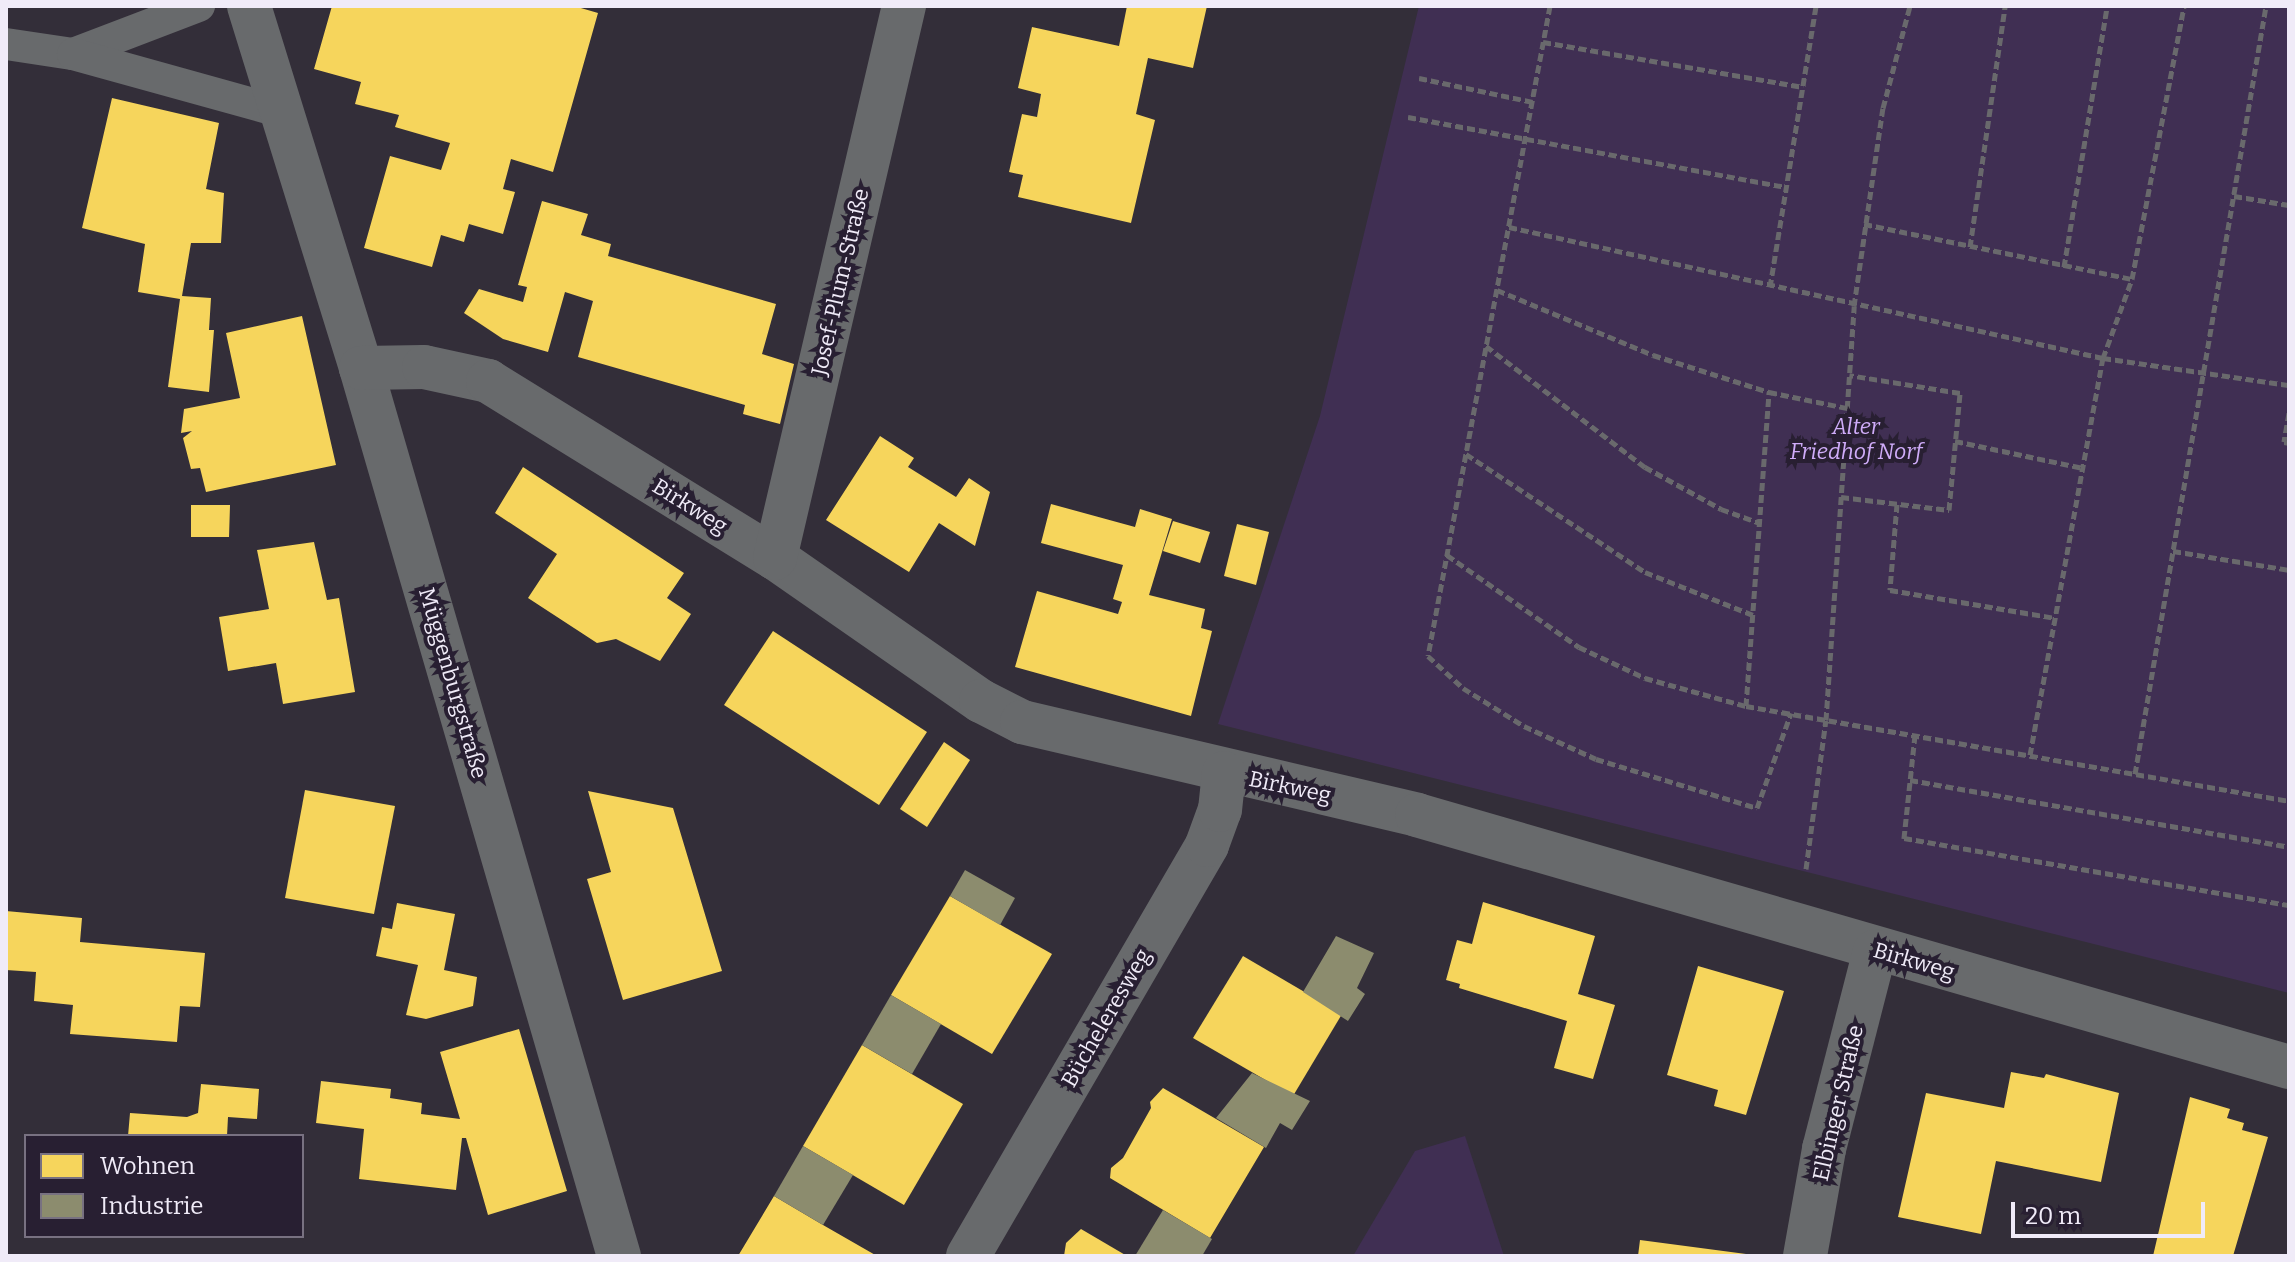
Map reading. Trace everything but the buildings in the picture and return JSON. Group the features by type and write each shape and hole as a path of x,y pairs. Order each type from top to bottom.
{"street":[{"name":"Müggenburgstraße","path":"249,6 361,368 619,1256"},
{"name":"Josef-Plum-Straße","path":"775,558 904,6"},
{"name":"Birkweg","path":"361,368 424,367 488,381 775,558 981,701 1022,722 1224,773 1417,815 1793,923 1875,951 2289,1067"},
{"name":"Bücheleresweg","path":"968,1256 1207,845 1220,810 1224,773"},
{"name":"Elbinger Straße","path":"1805,1256 1824,1149 1875,951"}],"lane":[{"path":"73,54 199,6"},
{"path":"6,44 73,54 282,112"}],"path":[{"path":"1550,6 1428,656 1463,688 1524,726 1596,759 1757,808 1791,713"},
{"path":"1770,287 1816,6"},
{"path":"1793,923 1815,832 1826,720 1854,306 1864,224 1883,108 1910,6"},
{"path":"1970,247 2005,6"},
{"path":"2064,267 2107,6"},
{"path":"2030,755 2103,358 2132,279 2184,6"},
{"path":"2135,774 2266,6"},
{"path":"1543,42 1803,87"},
{"path":"1419,78 1533,102"},
{"path":"1408,117 1786,187"},
{"path":"2234,196 2289,205"},
{"path":"1864,224 2132,279"},
{"path":"1509,227 1854,306 2103,358 2289,385"},
{"path":"1497,290 1653,355 1769,392 1847,408"},
{"path":"1486,346 1645,467 1721,509 1760,523"},
{"path":"1841,497 1949,510 1960,393 1849,375"},
{"path":"1746,706 1769,392"},
{"path":"2289,413 2284,442 2289,443"},
{"path":"1955,441 2083,468"},
{"path":"1466,454 1645,572 1753,615"},
{"path":"1897,504 1890,590 2055,618"},
{"path":"2173,551 2289,570"},
{"path":"1447,555 1579,647 1645,678 1746,706 2289,801"},
{"path":"1915,735 1904,838 2289,905"},
{"path":"1910,780 2289,847"}],"green space":[{"name":"Alter Friedhof Norf","path":"1419,6 2289,6 2289,993 1218,724 1320,416"},
{"path":"1465,1136 1504,1256 1353,1256 1415,1151"}]}
